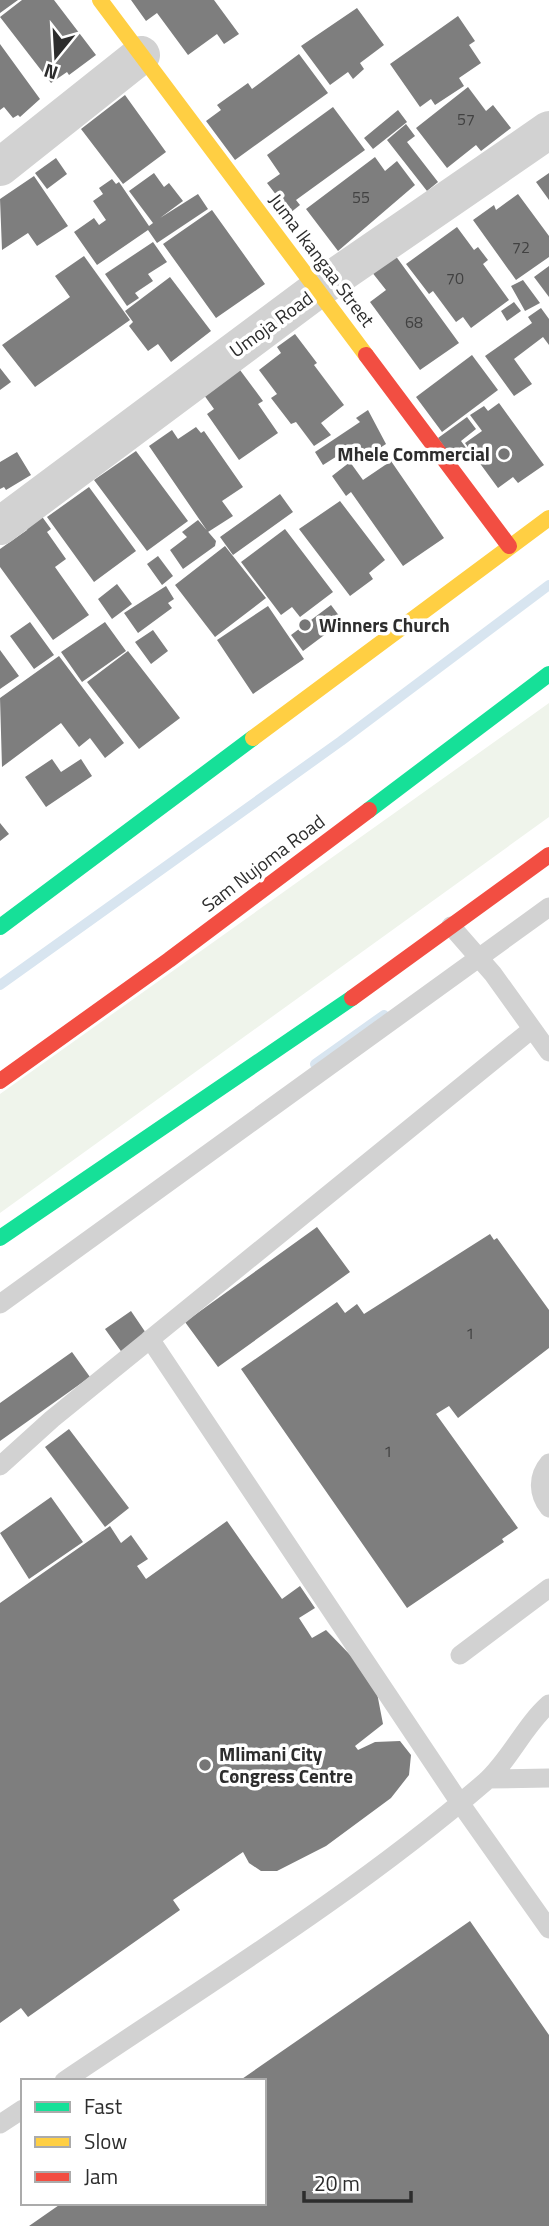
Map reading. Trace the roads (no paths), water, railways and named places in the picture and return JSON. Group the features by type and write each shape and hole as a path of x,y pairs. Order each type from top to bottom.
{"street":[{"name":"Juma Ikangaa Street","path":"100,0 509,546"},
{"path":"0,167 141,55"},
{"name":"Umoja Road","path":"0,526 318,289 549,130"},
{"path":"0,927 549,518"},
{"name":"Sam Nujoma Road","path":"0,1081 169,960 549,674"},
{"path":"0,1238 289,1043 549,855"}],"lane":[{"path":"0,1304 549,907"},
{"path":"452,926 549,1052"},
{"path":"0,1466 150,1339 531,1030"},
{"path":"150,1339 460,1803 549,1929"},
{"path":"549,1463 539,1481 543,1500 549,1508"},
{"path":"460,1655 549,1588"},
{"path":"67,2079 326,1903 460,1803 488,1779 549,1704"},
{"path":"488,1779 549,1778"},
{"path":"0,2124 21,2110"}],"waterway":[{"path":"0,985 341,741 549,585"},
{"path":"315,1064 384,1015"}],"place":[{"name":"Mhele Commercial","path":"504,454"},
{"name":"Winners Church","path":"305,625"},
{"name":"Mlimani City Congress Centre","path":"205,1765"}]}
